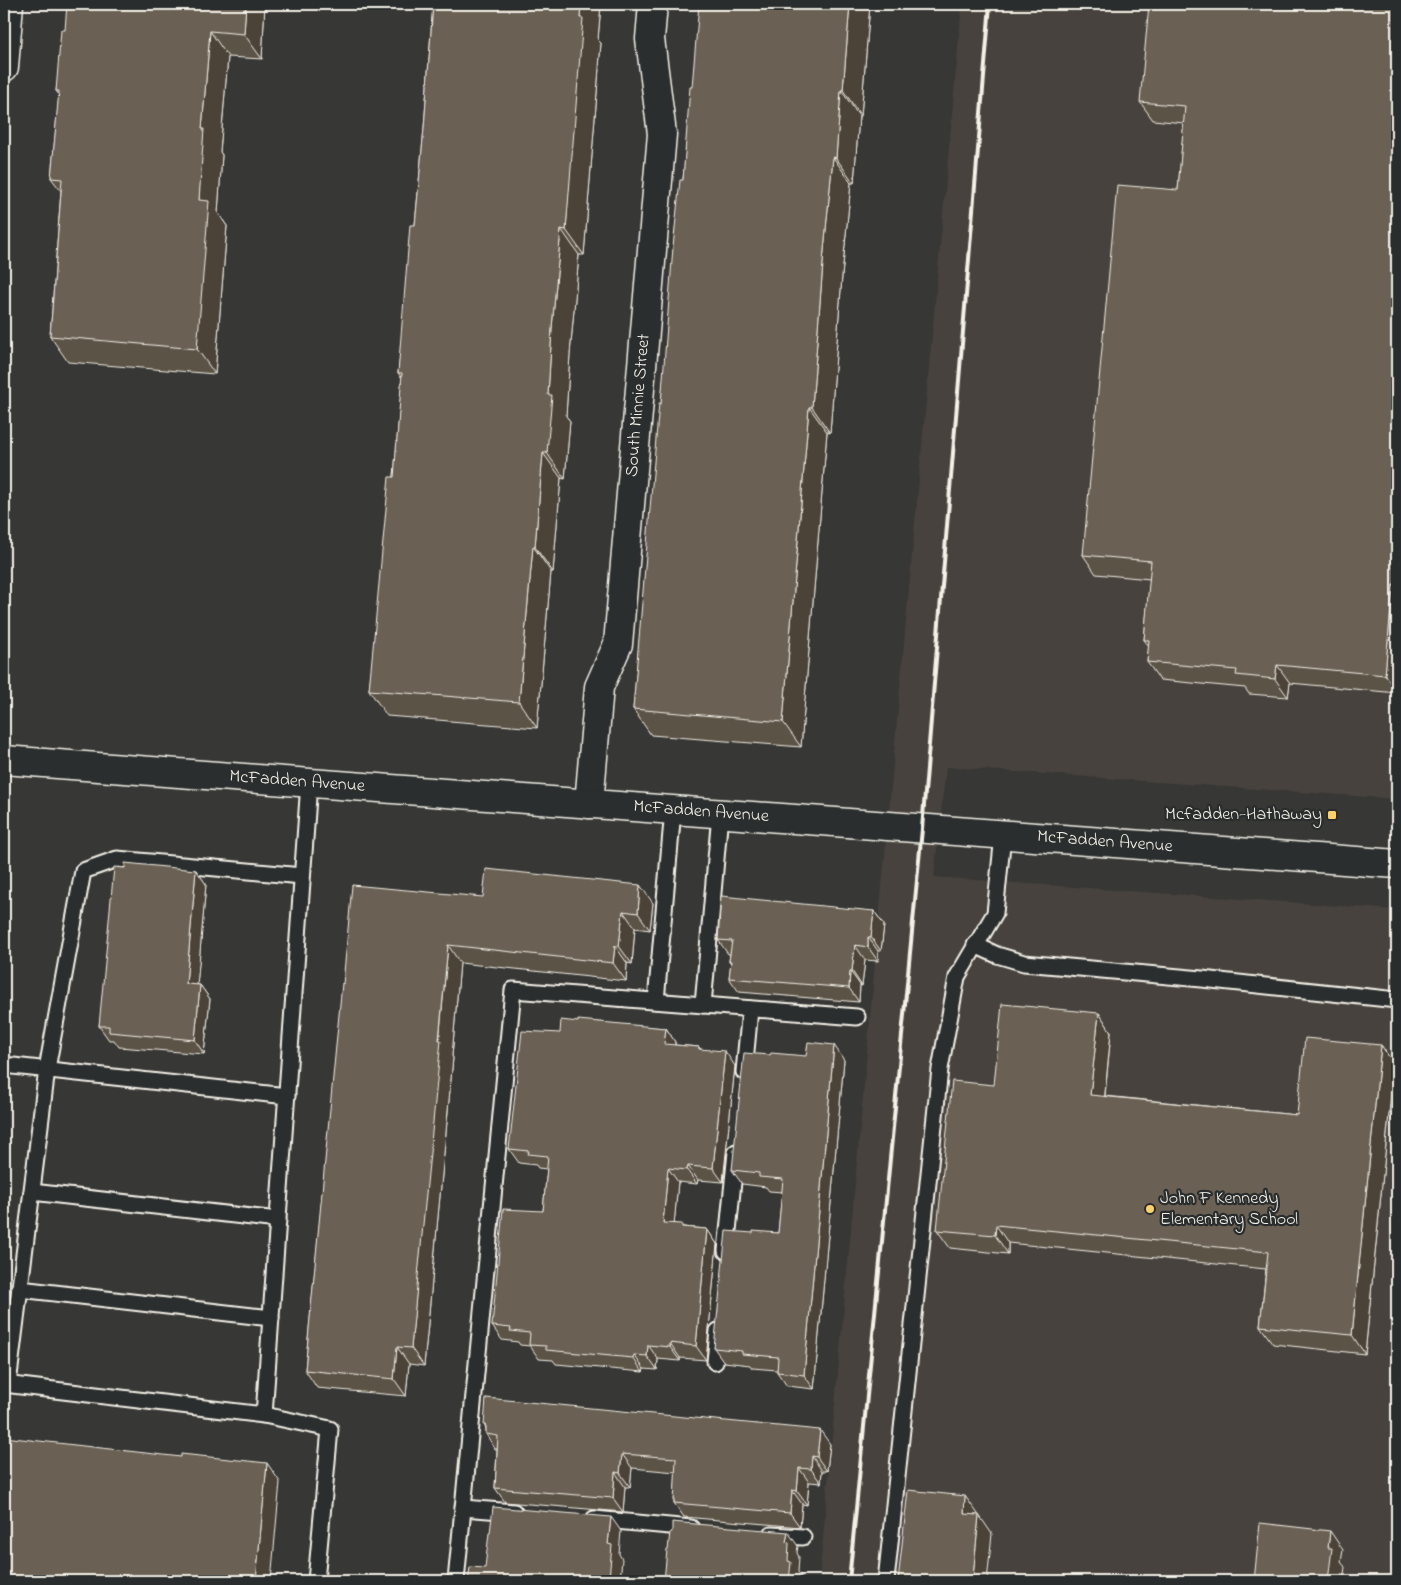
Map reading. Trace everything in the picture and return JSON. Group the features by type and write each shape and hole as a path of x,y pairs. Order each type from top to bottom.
{"street":[{"path":"4,67 9,4"},
{"name":"South Minnie Street","path":"589,804 599,687 618,644 662,134 650,39 653,4"},
{"name":"McFadden Avenue","path":"4,760 1397,864"}],"lane":[{"path":"264,1415 309,783"},
{"path":"656,1002 674,810"},
{"path":"703,1005 720,814"},
{"path":"886,1581 940,1069 956,977 995,913 1003,835"},
{"path":"302,876 117,859 83,871 47,1069 20,1289 6,1384 264,1415 330,1429 316,1581"},
{"path":"975,945 997,955 1024,962 1397,1000"},
{"path":"456,1581 513,990 857,1017"},
{"path":"742,1087 750,1008"},
{"path":"4,1065 287,1096"},
{"path":"725,1264 737,1136"},
{"path":"32,1192 278,1220"},
{"path":"20,1289 271,1318"},
{"path":"715,1362 720,1313"},
{"path":"463,1508 531,1514"},
{"path":"580,1518 706,1529"},
{"path":"754,1533 803,1537"}],"shaded area":[{"path":"962,4 1397,4 1397,799 946,767 934,877 1397,910 1397,1507 1390,1581 819,1581"}],"building":[{"path":"67,4 246,4 244,34 210,31 202,129 204,129 199,200 209,201 197,349 50,336 62,179 51,178 59,91 56,91 61,30 65,30"},
{"path":"433,4 581,4 580,18 583,18 566,230 561,229 552,328 548,395 552,395 547,453 543,453 519,702 369,690 389,477 394,477 402,373 398,373 410,225 415,225"},
{"path":"699,4 850,4 836,158 833,157 824,250 812,407 809,407 783,722 633,709 659,403 661,404 673,247 680,180 683,180"},
{"path":"1149,4 1397,4 1397,584 1393,584 1385,675 1277,665 1275,679 1236,675 1237,670 1147,662 1149,640 1144,640 1151,561 1083,555 1117,185 1178,190 1185,106 1140,102"},
{"path":"125,863 196,870 186,984 200,985 195,1040 109,1032 109,1026 99,1026 114,867 125,868"},
{"path":"486,869 640,885 638,913 623,911 619,946 615,946 613,963 448,945 439,1040 441,1040 411,1348 397,1347 394,1379 305,1370 352,885 483,897"},
{"path":"721,896 874,911 871,937 868,937 868,947 855,945 849,988 729,978 732,941 718,940"},
{"path":"1002,1004 1099,1013 1090,1095 1297,1115 1305,1038 1381,1045 1352,1335 1260,1326 1268,1252 996,1225 995,1235 937,1230 952,1081 994,1085"},
{"path":"561,1020 666,1028 664,1044 725,1051 713,1168 688,1166 687,1170 668,1168 663,1223 682,1224 682,1227 707,1229 696,1346 670,1343 670,1347 648,1345 647,1356 634,1355 633,1358 546,1350 546,1346 529,1345 530,1333 510,1331 511,1328 492,1326 503,1209 543,1211 548,1156 528,1154 529,1151 509,1149 522,1031 560,1033"},
{"path":"808,1042 834,1045 804,1375 777,1372 778,1357 742,1354 742,1351 714,1348 726,1231 778,1233 783,1179 759,1177 759,1173 732,1170 744,1053 806,1056"},
{"path":"486,1398 820,1430 817,1457 812,1456 811,1469 799,1468 797,1491 792,1490 790,1513 674,1503 676,1458 622,1454 620,1473 615,1472 613,1498 495,1488 498,1436 486,1434 486,1426 484,1425"},
{"path":"4,1437 181,1457 181,1454 267,1463 256,1581 4,1581"},
{"path":"908,1490 965,1496 964,1514 979,1515 973,1577 994,1579 994,1581 898,1581"},
{"path":"493,1507 611,1517 608,1544 612,1545 609,1579 624,1581 468,1581 470,1567 485,1568"},
{"path":"672,1522 788,1532 786,1542 789,1543 788,1561 791,1562 789,1581 664,1581"},
{"path":"1260,1523 1330,1531 1328,1548 1332,1548 1328,1581 1254,1581"}],"railway":[{"path":"849,1581 922,829 990,4"}],"place":[{"name":"Mcfadden-Hathaway","path":"1332,815"},
{"name":"John F Kennedy Elementary School","path":"1150,1209"}]}
